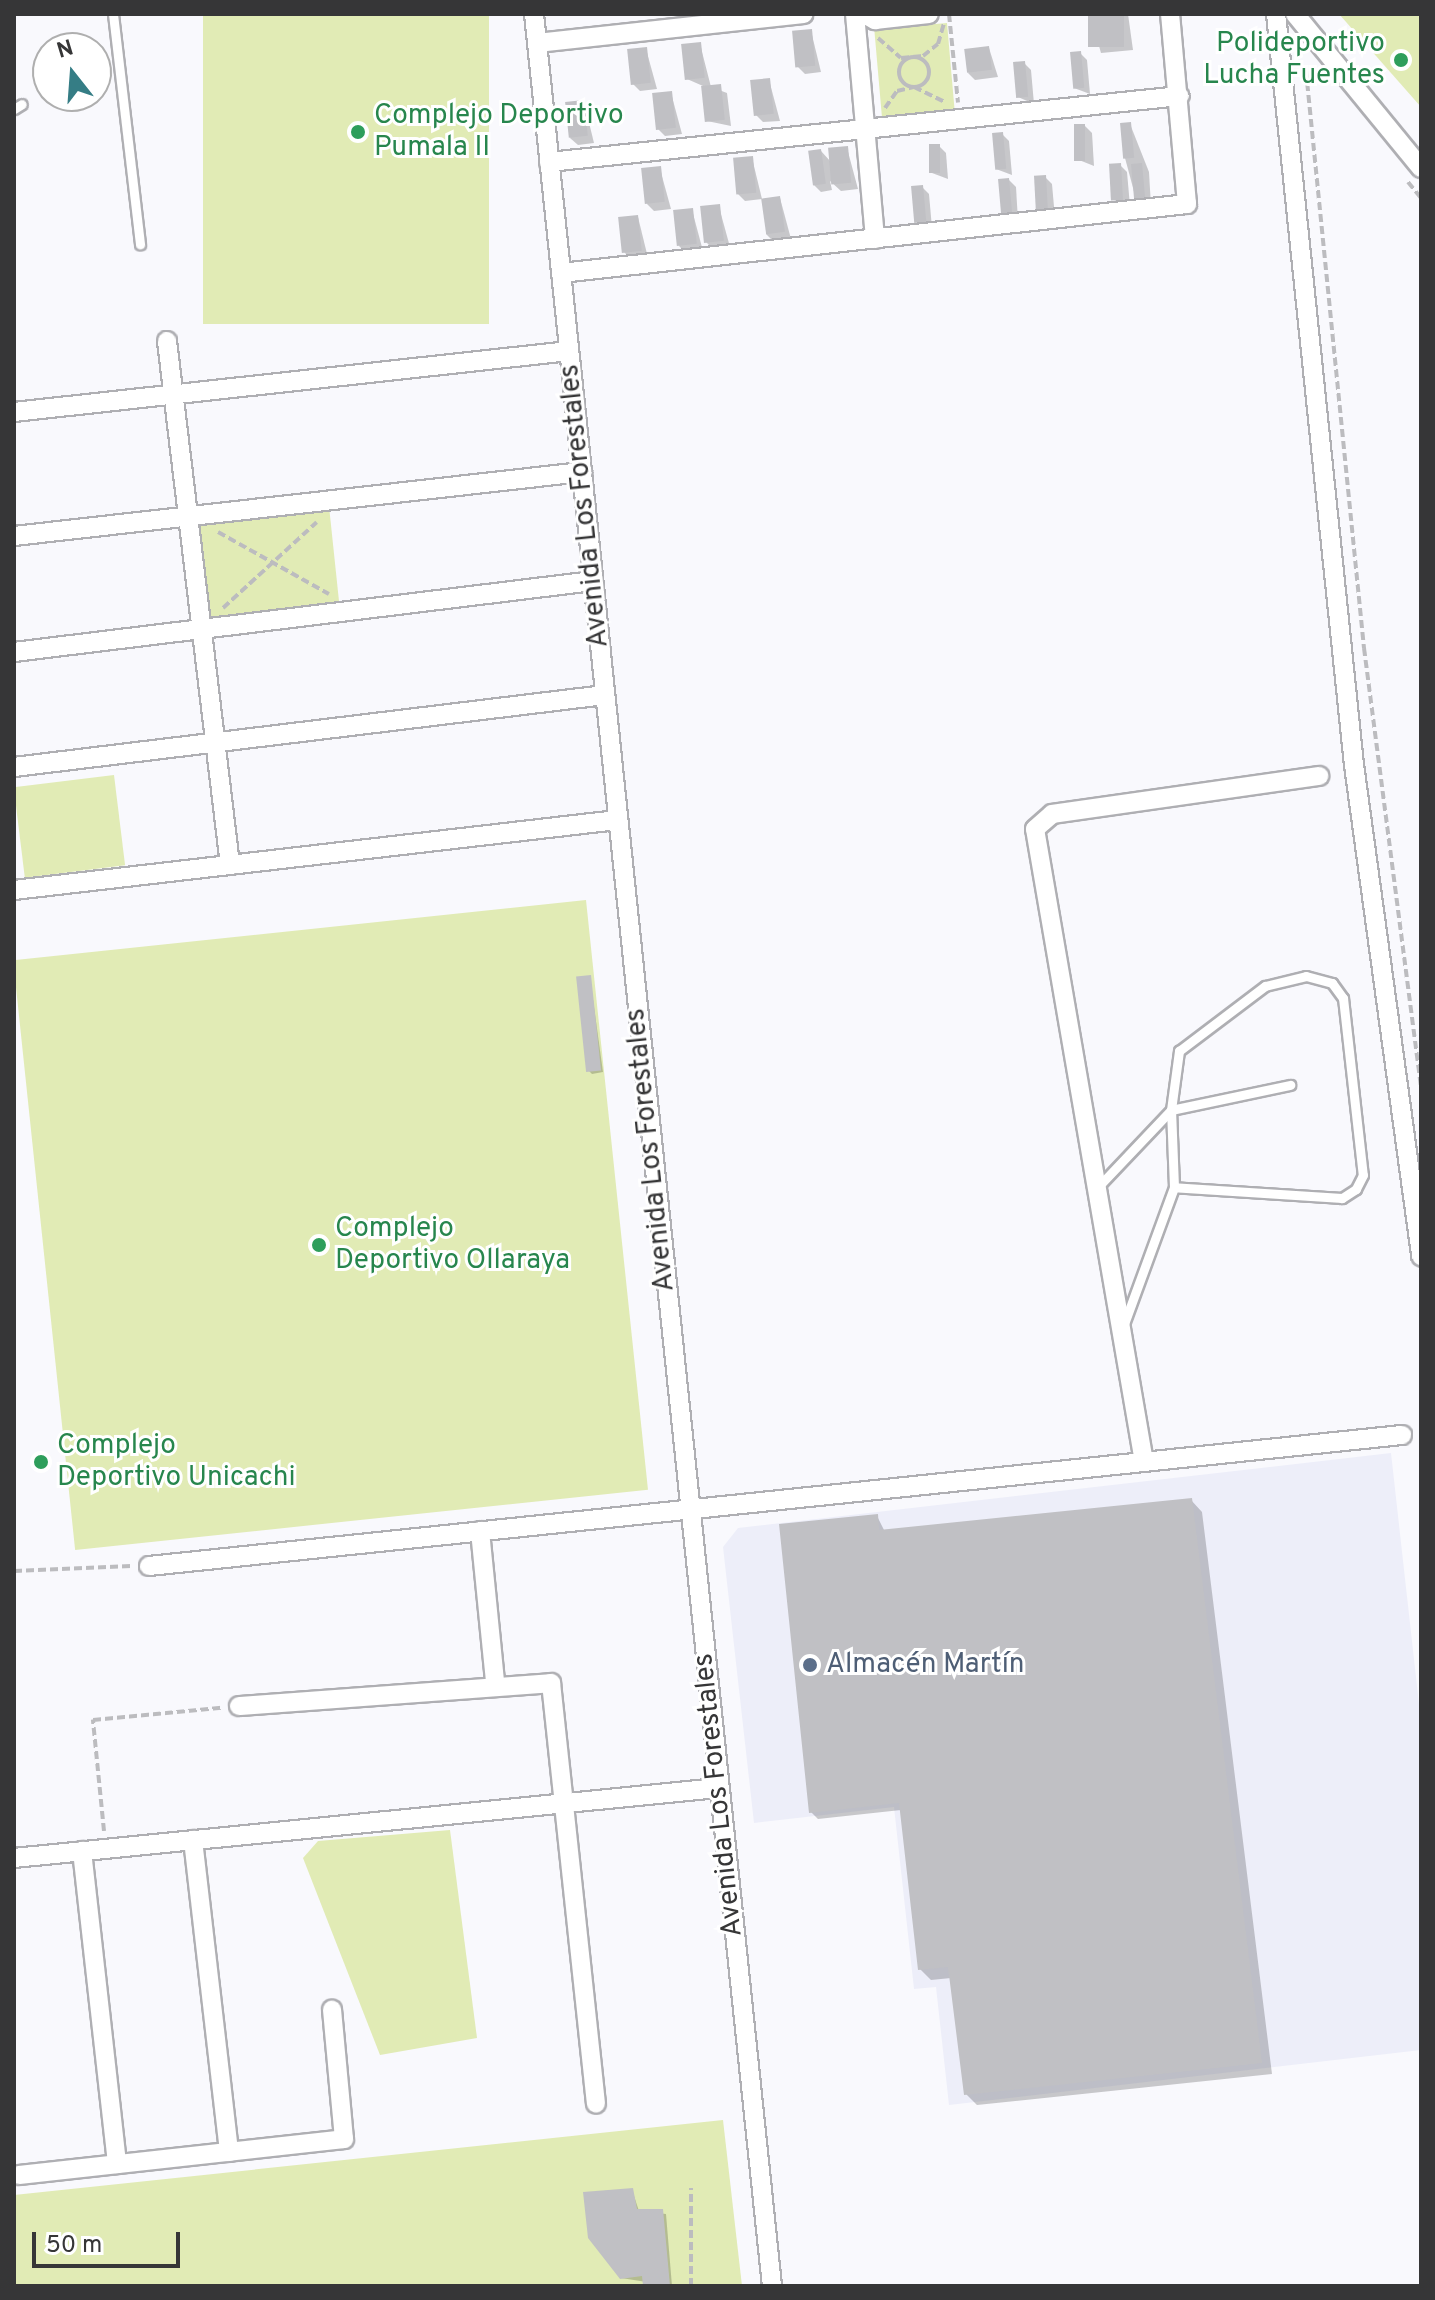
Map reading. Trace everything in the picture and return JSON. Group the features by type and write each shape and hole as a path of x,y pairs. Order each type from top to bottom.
{"street":[{"name":"Avenida Los Forestales","path":"534,14 772,2286"},
{"path":"537,43 803,14"},
{"path":"855,14 875,239"},
{"path":"870,17 929,14"},
{"path":"561,273 1187,204 1180,96 1170,14"},
{"path":"1276,14 1354,765 1421,1254"},
{"path":"1295,14 1421,168"},
{"path":"549,162 1180,96"},
{"path":"167,341 230,865"},
{"path":"14,412 569,351"},
{"path":"14,536 582,472"},
{"path":"14,652 593,581"},
{"path":"14,767 605,695"},
{"path":"1144,1462 1039,819 1319,776"},
{"path":"14,890 617,820"},
{"path":"149,1566 1402,1435"},
{"path":"480,1531 495,1682"},
{"path":"239,1706 495,1682 551,1683 567,1803 596,2104"},
{"path":"14,1858 718,1788"},
{"path":"193,1840 229,2152"},
{"path":"82,1851 117,2164"},
{"path":"19,2175 344,2139 332,2010"}],"lane":[{"path":"113,14 140,244"},
{"path":"1121,1331 1174,1187 1171,1110 1179,1051 1265,986 1306,976 1332,983 1343,998 1363,1175 1356,1189 1342,1198 1174,1187"},
{"path":"1097,1188 1171,1110 1290,1085"}],"path":[{"path":"946,14 938,44 913,57 899,70 914,87 939,96 954,120"},
{"path":"946,14 954,120"},
{"path":"870,17 882,46 913,57 929,72 914,87 885,105 887,127"},
{"path":"1306,71 1364,648 1421,1089"},
{"path":"201,629 330,509 330,500"},
{"path":"188,516 342,601 344,611"},
{"path":"14,1571 149,1566"},
{"path":"106,1849 93,1720 239,1706"},
{"path":"691,2188 691,2286"}],"shaded area":[{"name":"Almacén Martín","path":"1391,1453 1421,1722 1421,2050 949,2105 936,1987 914,1989 894,1807 754,1823 723,1547 738,1528"}],"green space":[{"name":"Complejo Deportivo Pumala II","path":"203,14 489,14 489,324 203,324"},
{"name":"Polideportivo Lucha Fuentes","path":"1339,14 1421,14 1421,107"},
{"path":"947,23 955,112 882,118 874,29"},
{"path":"329,506 339,603 206,617 196,520"},
{"path":"114,775 125,865 25,878 14,787"},
{"name":"Complejo Deportivo Ollaraya","path":"586,900 648,1490 75,1550 14,960"},
{"path":"450,1830 477,2038 380,2055 303,1858 318,1841"},
{"path":"723,2120 742,2286 14,2286 14,2195"}],"building":[{"path":"1088,14 1124,14 1124,47 1088,47"},
{"path":"812,29 815,66 795,68 792,31"},
{"path":"701,42 705,78 685,80 681,44"},
{"path":"989,46 992,70 967,73 964,49"},
{"path":"647,47 651,83 631,85 627,49"},
{"path":"1081,51 1084,88 1073,89 1070,52"},
{"path":"1025,61 1028,97 1016,98 1013,62"},
{"path":"770,78 774,114 754,116 750,80"},
{"path":"721,84 725,120 705,122 701,86"},
{"path":"672,91 676,128 656,130 652,93"},
{"path":"584,100 588,136 569,138 565,102"},
{"path":"1131,122 1134,158 1123,159 1120,123"},
{"path":"1074,124 1085,124 1085,161 1074,161"},
{"path":"1003,132 1006,169 995,170 992,133"},
{"path":"929,144 940,144 940,173 929,173"},
{"path":"848,146 851,183 831,185 828,148"},
{"path":"821,149 826,184 813,185 808,151"},
{"path":"753,156 756,193 736,195 733,158"},
{"path":"1121,163 1123,200 1111,201 1109,164"},
{"path":"1142,163 1145,199 1134,200 1131,164"},
{"path":"661,166 665,202 645,204 641,168"},
{"path":"1046,175 1048,211 1036,212 1034,176"},
{"path":"1009,178 1012,215 1001,216 998,179"},
{"path":"923,185 926,222 914,223 911,186"},
{"path":"780,196 785,232 766,234 761,199"},
{"path":"720,204 724,241 704,243 700,206"},
{"path":"693,208 697,244 677,246 673,210"},
{"path":"638,215 642,251 622,253 618,217"},
{"path":"591,975 601,1070 586,1072 576,977"},
{"path":"1192,1498 1262,2063 964,2095 948,1967 918,1970 899,1803 809,1813 779,1524 878,1514 879,1530"},
{"path":"633,2188 637,2209 663,2209 670,2286 643,2286 642,2276 620,2279 588,2238 583,2192"}],"place":[{"name":"Polideportivo Lucha Fuentes","path":"1401,60"},
{"name":"Complejo Deportivo Pumala II","path":"358,132"},
{"name":"Complejo Deportivo Ollaraya","path":"319,1245"},
{"name":"Complejo Deportivo Unicachi","path":"41,1462"},
{"name":"Almacén Martín","path":"810,1665"}]}
